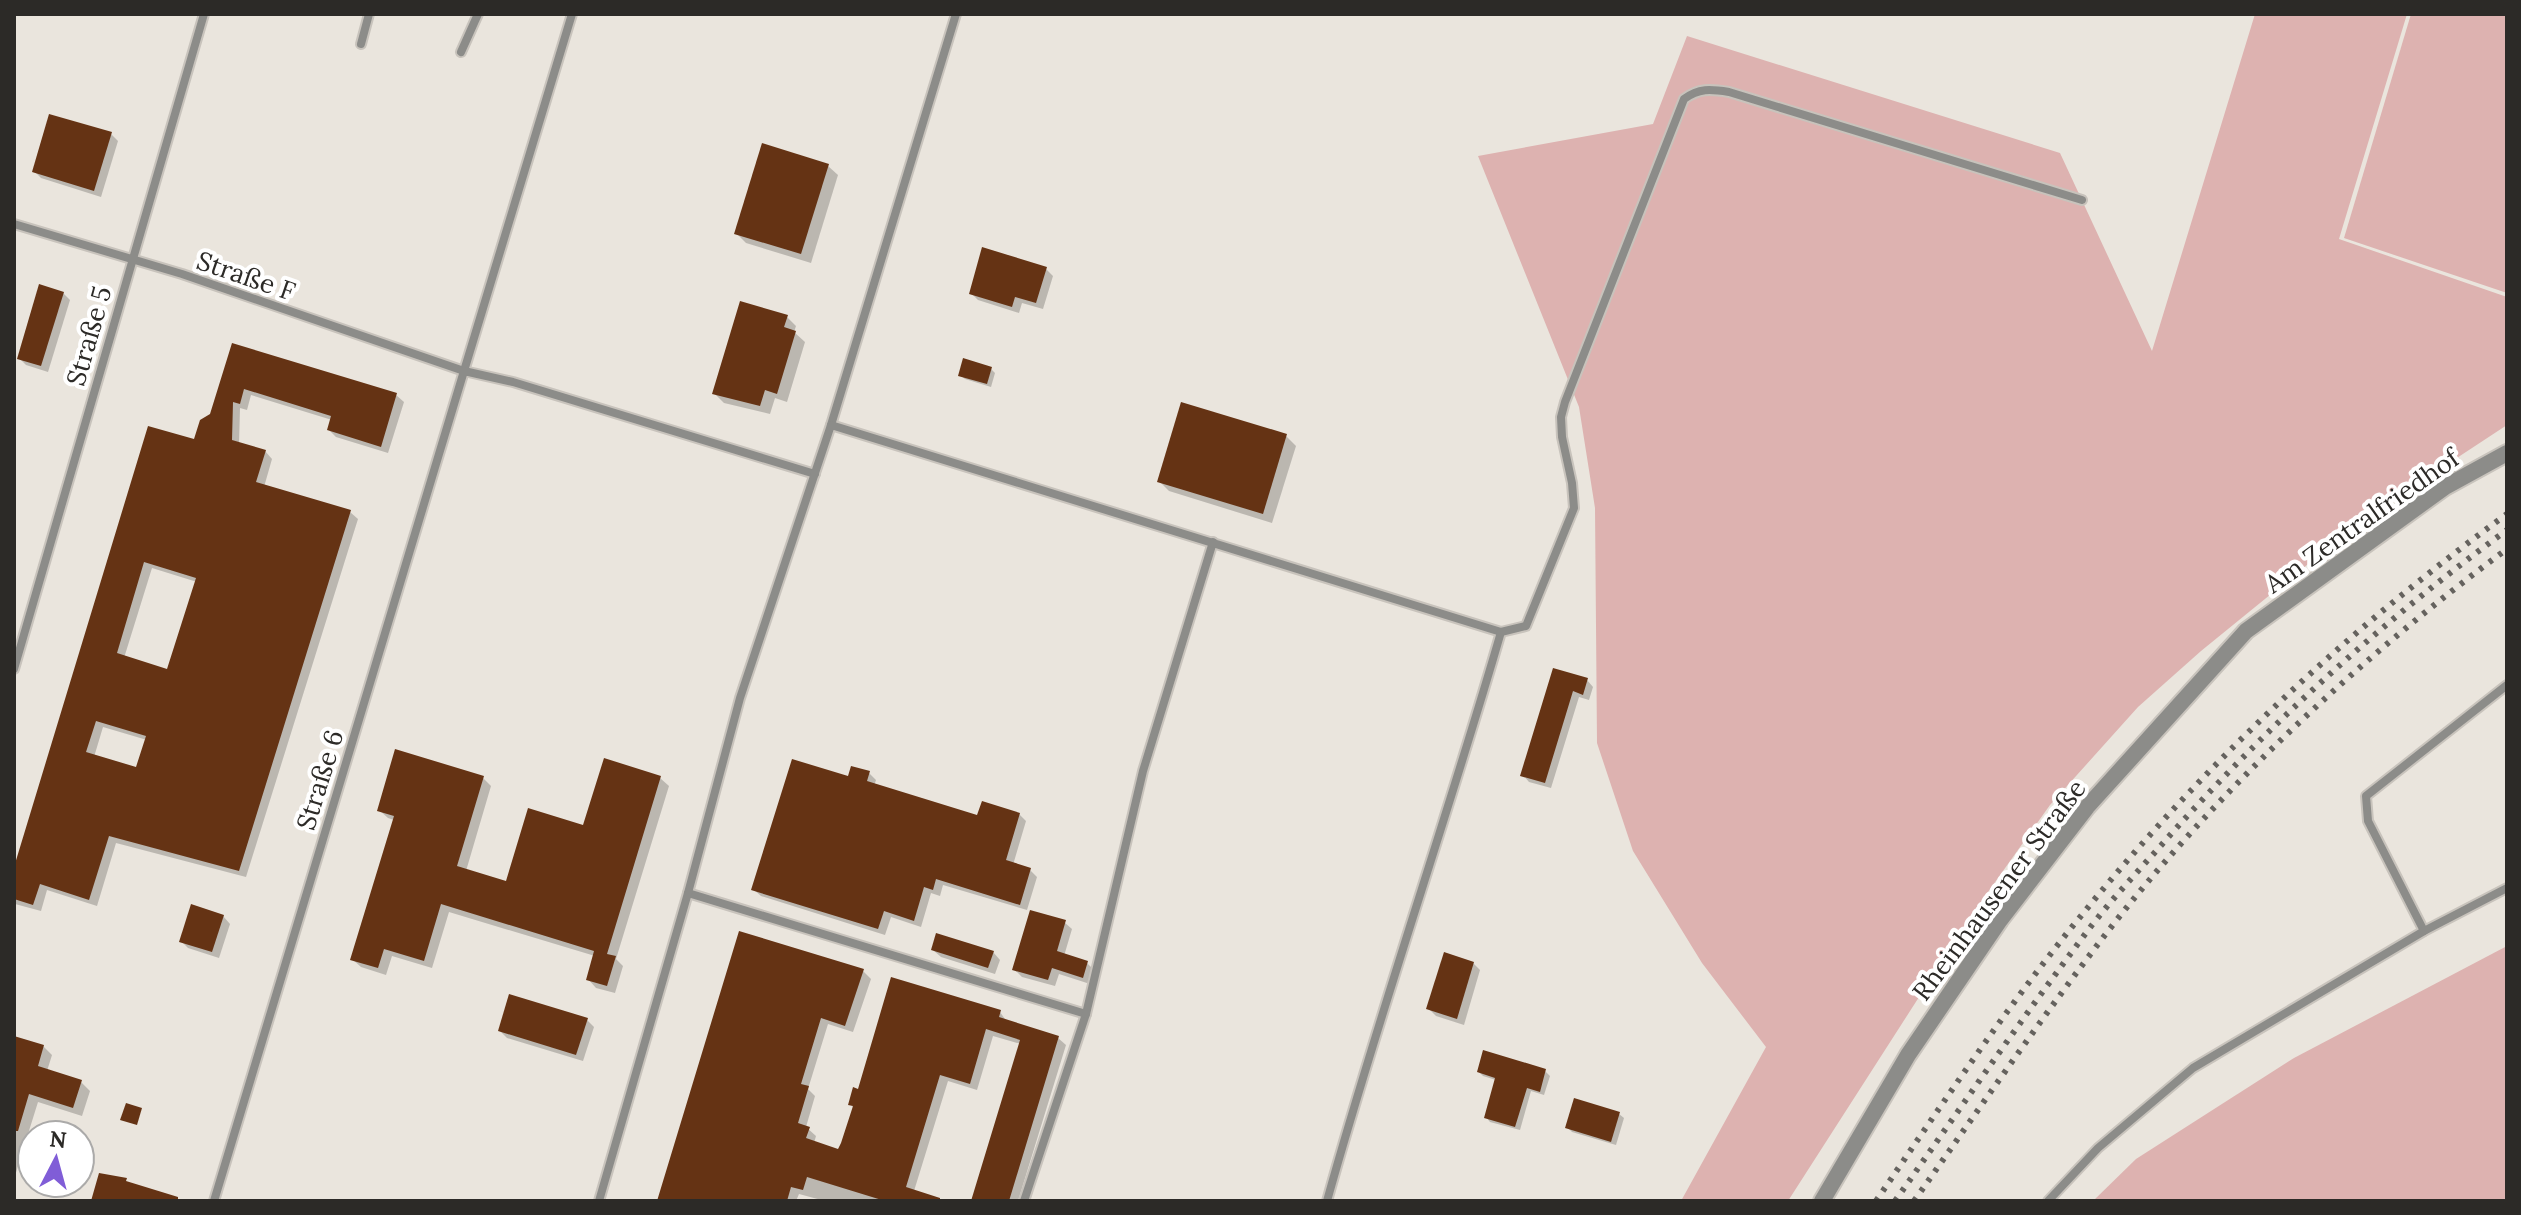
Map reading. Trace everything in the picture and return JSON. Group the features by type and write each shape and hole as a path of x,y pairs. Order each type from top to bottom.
{"street":[{"name":"Am Zentralfriedhof","path":"2246,631 2445,487 2507,453"},
{"name":"Rheinhausener Straße","path":"1822,1201 1908,1055 2000,920 2087,807 2246,631"}],"lane":[{"name":"Straße 5","path":"14,669 204,14"},
{"path":"361,44 369,14"},
{"path":"461,52 478,14"},
{"path":"464,371 572,14"},
{"path":"599,1201 688,893 740,698 831,425 956,14"},
{"path":"831,425 1501,632 1526,626 1574,508 1562,437 1561,417 1565,402 1684,99 1695,91 1707,89 1729,92 2082,200"},
{"name":"Straße F","path":"14,224 132,259 464,371 513,382 815,474"},
{"name":"Straße 6","path":"214,1201 464,371"},
{"path":"1024,1201 1086,1014 1143,771 1213,542"},
{"path":"1327,1201 1358,1090 1455,791 1501,632"},
{"path":"2424,931 2368,821 2366,796 2507,685"},
{"path":"2048,1201 2098,1148 2193,1068 2424,931 2507,888"},
{"path":"688,893 1086,1014"}],"shaded area":[{"path":"2255,14 2407,14 2339,239 2507,297 2507,425 2361,521 2201,651 2138,707 2050,805 1973,913 1788,1201 1681,1201 1766,1047 1702,963 1633,851 1597,743 1595,508 1579,407 1478,156 1653,124 1687,36 2060,153 2152,351"},
{"path":"2411,14 2507,14 2507,293 2344,238"},
{"path":"2507,946 2507,1201 2093,1201 2136,1159 2294,1058"}],"building":[{"path":"49,114 112,132 94,191 32,172"},
{"path":"762,143 829,164 801,254 734,234"},
{"path":"982,247 1047,267 1036,303 1015,297 1012,307 969,294"},
{"path":"39,284 64,292 41,366 17,359"},
{"path":"740,301 788,315 784,327 796,331 777,394 765,390 760,406 712,394"},
{"path":"232,343 397,393 381,447 327,430 331,416 244,389 240,404 233,402 232,440 266,450 256,482 351,510 239,871 109,836 89,900 40,884 33,905 14,899 14,867 148,426 194,439 200,420 210,414","holes":["144,562 196,578 167,669 117,653","96,721 146,736 136,767 86,752"]},
{"path":"963,358 992,367 987,384 958,376"},
{"path":"1181,402 1287,434 1263,514 1157,482"},
{"path":"1553,668 1588,678 1583,695 1573,691 1545,783 1520,776"},
{"path":"395,749 484,776 457,866 506,881 528,808 583,825 604,758 661,776 607,954 616,956 607,986 586,980 594,951 441,904 424,961 384,949 378,968 350,960 394,816 377,811"},
{"path":"792,759 848,776 851,766 870,771 867,781 977,815 982,801 1020,813 1006,860 1031,868 1020,905 936,879 933,890 924,887 914,921 884,911 878,929 751,890"},
{"path":"191,904 224,915 212,952 179,942"},
{"path":"1030,910 1066,920 1057,951 1088,961 1083,978 1052,968 1048,980 1012,970"},
{"path":"739,931 864,969 845,1026 821,1018 801,1084 809,1086 798,1123 810,1127 806,1138 838,1149 853,1106 848,1105 853,1087 858,1089 891,977 1001,1010 999,1017 1059,1036 1009,1201 971,1201 1020,1040 986,1029 970,1084 940,1075 906,1187 940,1198 940,1201 885,1201 807,1177 803,1190 791,1187 787,1201 657,1201"},
{"path":"936,933 994,951 988,968 931,950"},
{"path":"1444,952 1474,962 1457,1019 1426,1009"},
{"path":"509,994 588,1018 576,1055 498,1031"},
{"path":"14,1036 44,1045 38,1066 82,1080 73,1108 29,1094 22,1119 16,1119 14,1131"},
{"path":"1483,1050 1546,1069 1540,1092 1527,1088 1515,1127 1484,1118 1495,1078 1477,1072"},
{"path":"1574,1098 1620,1112 1611,1142 1565,1128"},
{"path":"126,1103 142,1108 137,1125 120,1120"},
{"path":"99,1173 127,1178 126,1181 178,1197 178,1201 91,1201 96,1199"}],"railway":[{"path":"1876,1201 2030,981 2085,911 2180,802 2337,650 2507,514"},
{"path":"1895,1201 2092,925 2209,792 2331,673 2417,599 2507,530"},
{"path":"1914,1201 2080,967 2194,829 2242,778 2345,680 2398,634 2507,549"}]}
